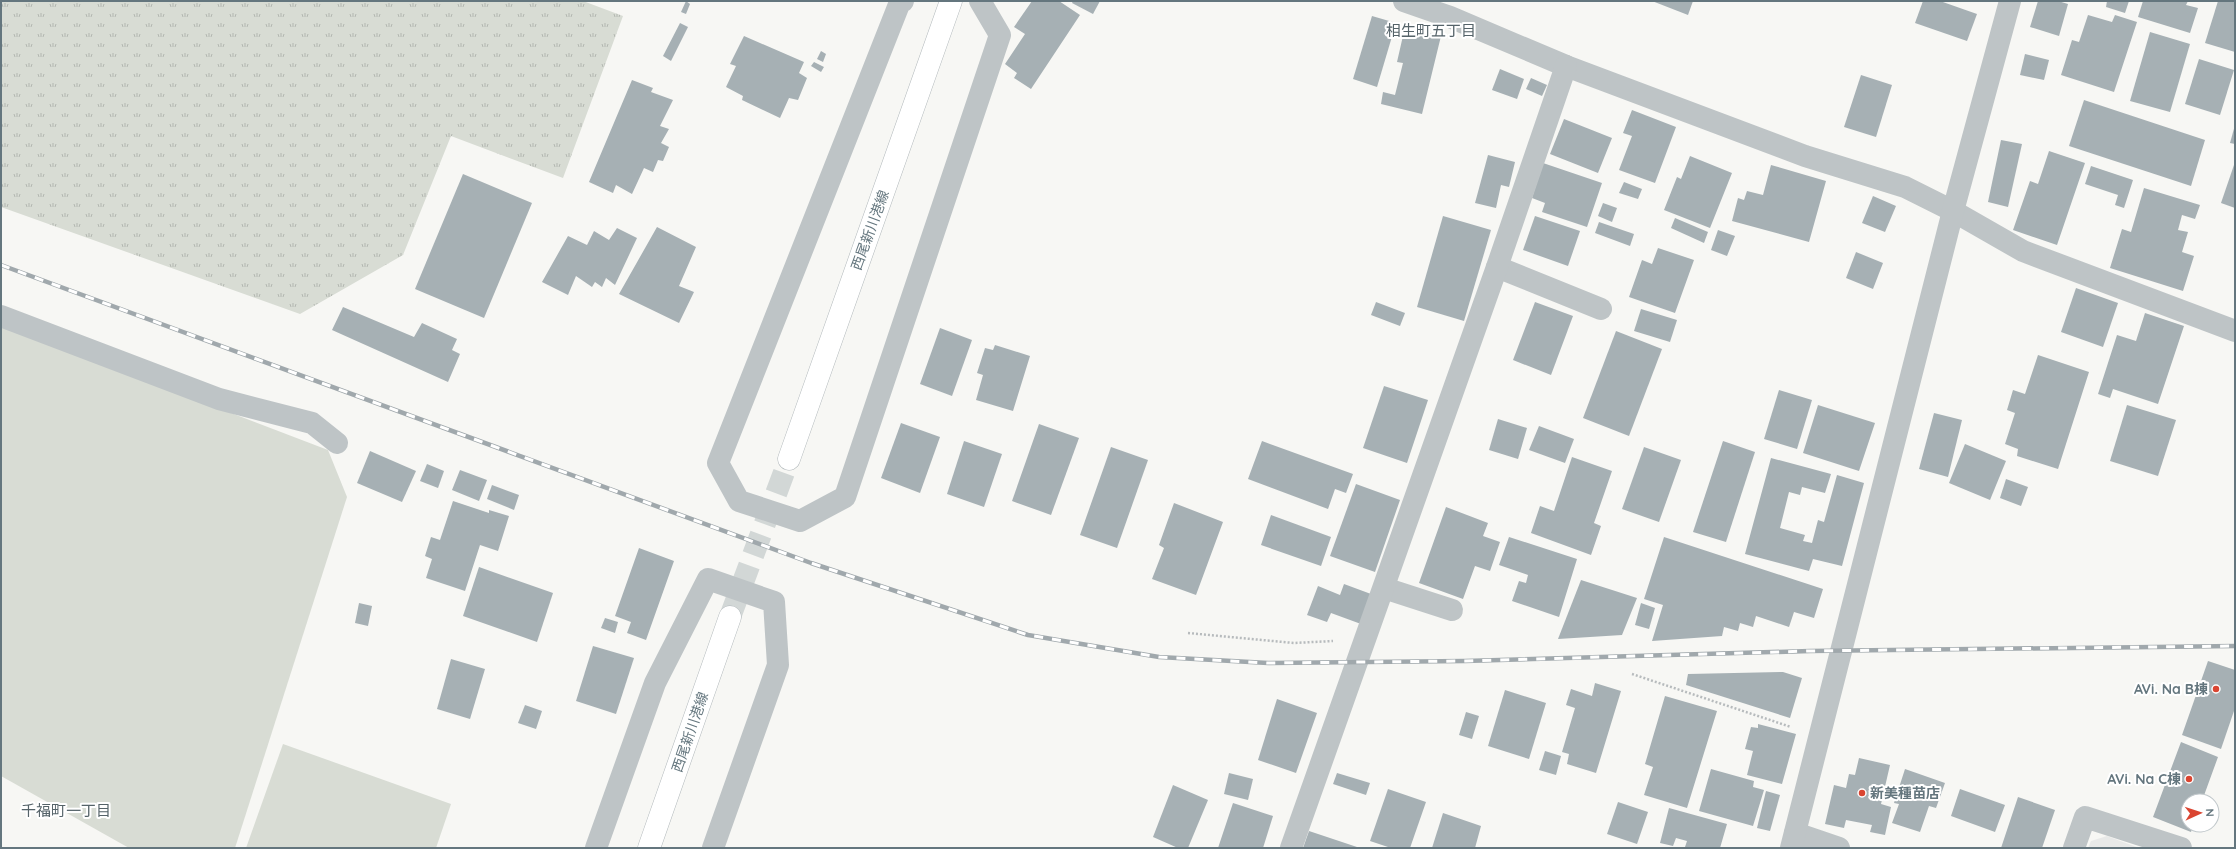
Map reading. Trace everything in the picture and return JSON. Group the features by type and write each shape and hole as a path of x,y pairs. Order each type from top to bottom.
{"main road":[{"name":"西尾新川港線","path":"788,459 951,1"},
{"name":"西尾新川港線","path":"649,848 730,617"}],"street":[{"path":"903,1 900,2 718,463 739,501 800,521 845,497 1000,35 980,1"},
{"path":"1404,1 1453,9 1566,66 1805,156 1905,187 1953,211 2023,251 2235,331"},
{"path":"1838,848 1793,841 1953,211 2010,1"},
{"path":"1291,848 1497,267 1566,66"},
{"path":"1497,267 1601,309"},
{"path":"1,316 218,399 312,423 337,443"},
{"path":"596,848 655,683 708,579 774,602 778,665 713,848"},
{"path":"1384,588 1452,610"},
{"path":"2074,848 2085,817 2181,848"}],"path":[{"path":"1188,633 1294,643 1366,639"},
{"path":"1632,674 1820,737"}],"shaded area":[{"path":"2107,836 2139,848 2088,848 2091,841"}],"green space":[{"path":"1,1 583,1 623,16 563,178 451,136 403,255 300,314 1,207"},
{"path":"1,325 328,450 347,497 235,848 129,848 1,776"},
{"path":"283,744 451,804 436,848 246,848"}],"building":[{"path":"686,1 690,4 686,14 681,12"},
{"path":"1032,1 1059,1 1080,15 1031,89 1014,78 1017,73 1005,64 1025,34 1014,27"},
{"path":"1073,1 1100,1 1093,14 1072,3"},
{"path":"1652,1 1693,1 1688,15"},
{"path":"1923,1 1940,1 1977,14 1967,41 1915,23"},
{"path":"2038,1 2058,1 2068,4 2059,36 2030,27"},
{"path":"2107,1 2129,1 2125,13 2106,7"},
{"path":"2143,1 2188,1 2186,5 2198,8 2190,33 2138,17"},
{"path":"2218,1 2235,1 2235,52 2205,43"},
{"path":"2088,15 2112,22 2115,15 2137,22 2114,92 2061,75 2072,40 2079,42"},
{"path":"1372,16 1396,23 1377,87 1353,79"},
{"path":"680,23 688,27 671,61 663,56"},
{"path":"1405,27 1441,36 1422,114 1381,104 1383,92 1395,95 1403,63 1397,62"},
{"path":"2150,32 2190,44 2170,112 2130,101"},
{"path":"744,36 804,62 799,73 807,78 798,100 789,98 780,118 742,100 743,96 726,87 736,66 730,64"},
{"path":"821,51 826,54 823,62 817,59"},
{"path":"2025,54 2049,60 2044,80 2020,75"},
{"path":"2199,59 2234,70 2220,115 2185,104"},
{"path":"814,62 824,67 821,72 811,66"},
{"path":"1500,69 1524,79 1517,99 1492,90"},
{"path":"1861,75 1892,85 1876,137 1844,127"},
{"path":"1531,78 1547,85 1542,96 1526,89"},
{"path":"632,80 653,88 651,92 673,100 660,126 669,129 661,143 669,147 663,161 658,160 653,172 644,168 632,194 616,185 613,193 589,182"},
{"path":"2084,100 2205,140 2191,186 2069,146"},
{"path":"1632,110 1676,127 1655,183 1619,170 1632,136 1623,133"},
{"path":"1564,119 1612,138 1598,173 1550,154"},
{"path":"2235,125 2235,144 2230,143"},
{"path":"2001,140 2022,144 2008,207 1988,202"},
{"path":"2049,151 2085,163 2057,245 2013,230 2030,181 2038,184"},
{"path":"1488,155 1515,162 1509,187 1501,185 1496,208 1475,203"},
{"path":"1690,156 1732,173 1710,228 1664,210 1677,177 1681,179"},
{"path":"2235,162 2235,208 2221,203"},
{"path":"1543,163 1602,183 1587,227 1542,212 1545,203 1532,198"},
{"path":"1771,165 1826,181 1809,242 1732,221 1738,198 1744,200 1747,191 1763,195"},
{"path":"2091,166 2133,180 2124,208 2115,205 2118,195 2085,184"},
{"path":"463,174 532,203 484,318 415,289"},
{"path":"1624,182 1642,189 1638,199 1619,193"},
{"path":"2144,188 2200,205 2195,219 2182,215 2178,230 2188,232 2182,252 2194,256 2183,291 2110,268 2122,229 2131,232"},
{"path":"1873,196 1896,206 1885,232 1862,223"},
{"path":"1603,203 1617,208 1612,222 1598,216"},
{"path":"1443,216 1491,230 1464,321 1417,307"},
{"path":"1535,216 1580,231 1568,266 1523,250"},
{"path":"1675,218 1708,232 1704,243 1671,228"},
{"path":"1599,222 1634,234 1630,246 1595,233"},
{"path":"657,227 696,247 679,286 694,292 679,323 619,294"},
{"path":"617,228 637,238 615,285 606,278 602,287 595,282 592,287 576,276 568,295 542,282 568,236 587,245 594,231 609,240"},
{"path":"1718,230 1735,236 1727,256 1711,250"},
{"path":"1658,248 1694,260 1675,313 1629,297 1642,260 1652,264"},
{"path":"1856,252 1883,263 1873,289 1846,278"},
{"path":"2076,288 2118,303 2103,347 2061,332"},
{"path":"1376,302 1405,313 1400,326 1371,315"},
{"path":"1535,302 1573,316 1551,375 1513,360"},
{"path":"343,307 414,337 422,323 457,339 452,350 460,354 448,382 332,330"},
{"path":"1641,309 1677,320 1670,342 1634,331"},
{"path":"2145,313 2184,326 2158,404 2113,389 2110,398 2098,394 2117,335 2136,341"},
{"path":"940,328 972,340 952,396 920,384"},
{"path":"1616,331 1662,349 1629,436 1583,418"},
{"path":"995,345 1030,356 1013,411 976,400 983,375 977,373 985,348 993,350"},
{"path":"2038,355 2089,372 2058,469 2017,456 2018,449 2005,444 2015,413 2007,410 2013,390 2025,394"},
{"path":"1384,386 1428,400 1407,463 1363,448"},
{"path":"1779,390 1812,400 1797,449 1764,439"},
{"path":"1818,405 1875,423 1859,471 1803,453"},
{"path":"2127,405 2176,420 2158,476 2110,461"},
{"path":"1934,413 1962,420 1948,477 1919,469"},
{"path":"1498,419 1527,428 1518,459 1489,450"},
{"path":"901,423 940,437 920,493 881,478"},
{"path":"1039,424 1079,438 1051,515 1012,501"},
{"path":"1539,426 1574,439 1565,463 1529,450"},
{"path":"964,441 1002,454 984,507 947,494"},
{"path":"1262,441 1353,474 1346,493 1335,489 1328,509 1248,479"},
{"path":"1723,441 1755,452 1726,542 1693,532"},
{"path":"1965,444 2006,461 1990,500 1949,483"},
{"path":"1111,447 1148,460 1117,548 1080,535"},
{"path":"1644,447 1681,460 1659,522 1622,509"},
{"path":"370,451 416,471 402,502 357,483"},
{"path":"1572,457 1612,471 1594,523 1601,526 1591,555 1531,533 1540,506 1554,511"},
{"path":"1771,458 1831,474 1825,493 1802,487 1800,495 1789,492 1780,528 1805,535 1803,541 1812,543 1818,520 1824,522 1837,475 1864,483 1842,566 1813,559 1809,571 1745,554"},
{"path":"427,464 444,471 438,488 420,481"},
{"path":"460,470 487,480 479,501 452,490"},
{"path":"2006,479 2028,487 2021,506 2000,498"},
{"path":"1356,484 1400,500 1375,572 1330,556"},
{"path":"492,485 519,495 514,510 487,499"},
{"path":"453,501 489,513 489,510 509,516 498,551 480,545 465,591 426,578 432,559 425,556 431,537 440,540"},
{"path":"1174,503 1223,522 1196,595 1152,579 1164,548 1159,545"},
{"path":"1446,507 1488,523 1483,536 1500,542 1490,571 1475,566 1463,599 1419,583"},
{"path":"1271,515 1331,537 1321,566 1261,545"},
{"path":"1509,537 1577,559 1559,617 1512,601 1519,581 1526,583 1528,575 1499,565"},
{"path":"1664,537 1823,589 1814,618 1794,612 1789,627 1756,616 1753,627 1740,623 1738,631 1724,627 1722,636 1652,641 1663,605 1644,599"},
{"path":"639,548 674,561 646,640 627,633 631,622 615,616"},
{"path":"479,567 553,593 537,642 463,616"},
{"path":"1581,580 1637,598 1622,635 1558,639"},
{"path":"1344,584 1371,594 1361,624 1331,613 1327,622 1307,615 1318,586 1340,595"},
{"path":"359,603 372,606 368,626 355,623"},
{"path":"1641,603 1655,608 1649,629 1635,625"},
{"path":"605,618 618,622 615,633 601,628"},
{"path":"593,646 634,658 616,714 576,701"},
{"path":"451,659 485,669 470,719 437,709"},
{"name":"AVi. Na B棟","path":"2208,661 2235,670 2235,708 2221,749 2182,735"},
{"path":"1783,672 1802,678 1790,718 1686,685 1688,674"},
{"path":"1595,683 1621,691 1596,773 1567,764 1569,754 1562,752 1575,708 1566,705 1571,689 1592,696"},
{"path":"1505,690 1546,703 1529,759 1488,746"},
{"path":"1665,696 1717,711 1687,808 1644,795 1653,767 1645,764"},
{"path":"1277,699 1317,713 1296,773 1258,760"},
{"path":"525,705 542,711 536,729 518,723"},
{"path":"1466,712 1479,716 1472,739 1459,735"},
{"path":"1758,724 1796,734 1782,784 1747,775 1753,751 1745,749 1751,727 1758,728"},
{"name":"AVi. Na C棟","path":"2181,742 2218,757 2205,793 2180,793 2180,828 2153,817"},
{"path":"1545,751 1561,756 1556,775 1539,770"},
{"path":"1859,758 1890,765 1881,804 1891,807 1885,835 1870,832 1872,825 1846,820 1844,828 1825,824 1834,785 1846,788 1849,774 1855,775"},
{"path":"1711,769 1754,781 1753,787 1764,790 1753,826 1699,811"},
{"path":"1905,769 1945,783 1936,808 1929,806 1920,832 1892,823 1899,804 1894,803"},
{"path":"1229,773 1253,779 1248,800 1224,794"},
{"path":"1337,773 1370,783 1366,795 1333,784"},
{"path":"1173,785 1208,800 1188,848 1178,848 1153,837"},
{"path":"1388,789 1426,802 1410,848 1391,848 1370,841"},
{"path":"1960,789 2005,805 1995,832 1951,816"},
{"path":"1766,791 1780,795 1770,831 1757,828"},
{"path":"2018,797 2055,810 2042,848 2001,848"},
{"path":"1618,802 1648,812 1637,844 1607,834"},
{"path":"1233,803 1273,816 1263,848 1218,848"},
{"path":"1669,808 1727,824 1720,848 1685,847 1687,841 1676,838 1673,846 1660,843"},
{"path":"1443,813 1481,826 1475,848 1432,848"},
{"path":"1309,831 1360,848 1303,848"}],"tunnel":[{"path":"730,617 789,459"}],"railway":[{"path":"1,265 811,563 1028,635 1159,657 1268,663 1465,661 1810,651 2235,646"}],"place":[{"name":"AVi. Na B棟","path":"2216,689"},
{"name":"AVi. Na C棟","path":"2189,779"},
{"name":"新美種苗店","path":"1862,793"}],"district":[{"name":"相生町五丁目","path":"1431,31"},
{"name":"千福町一丁目","path":"66,811"}]}
